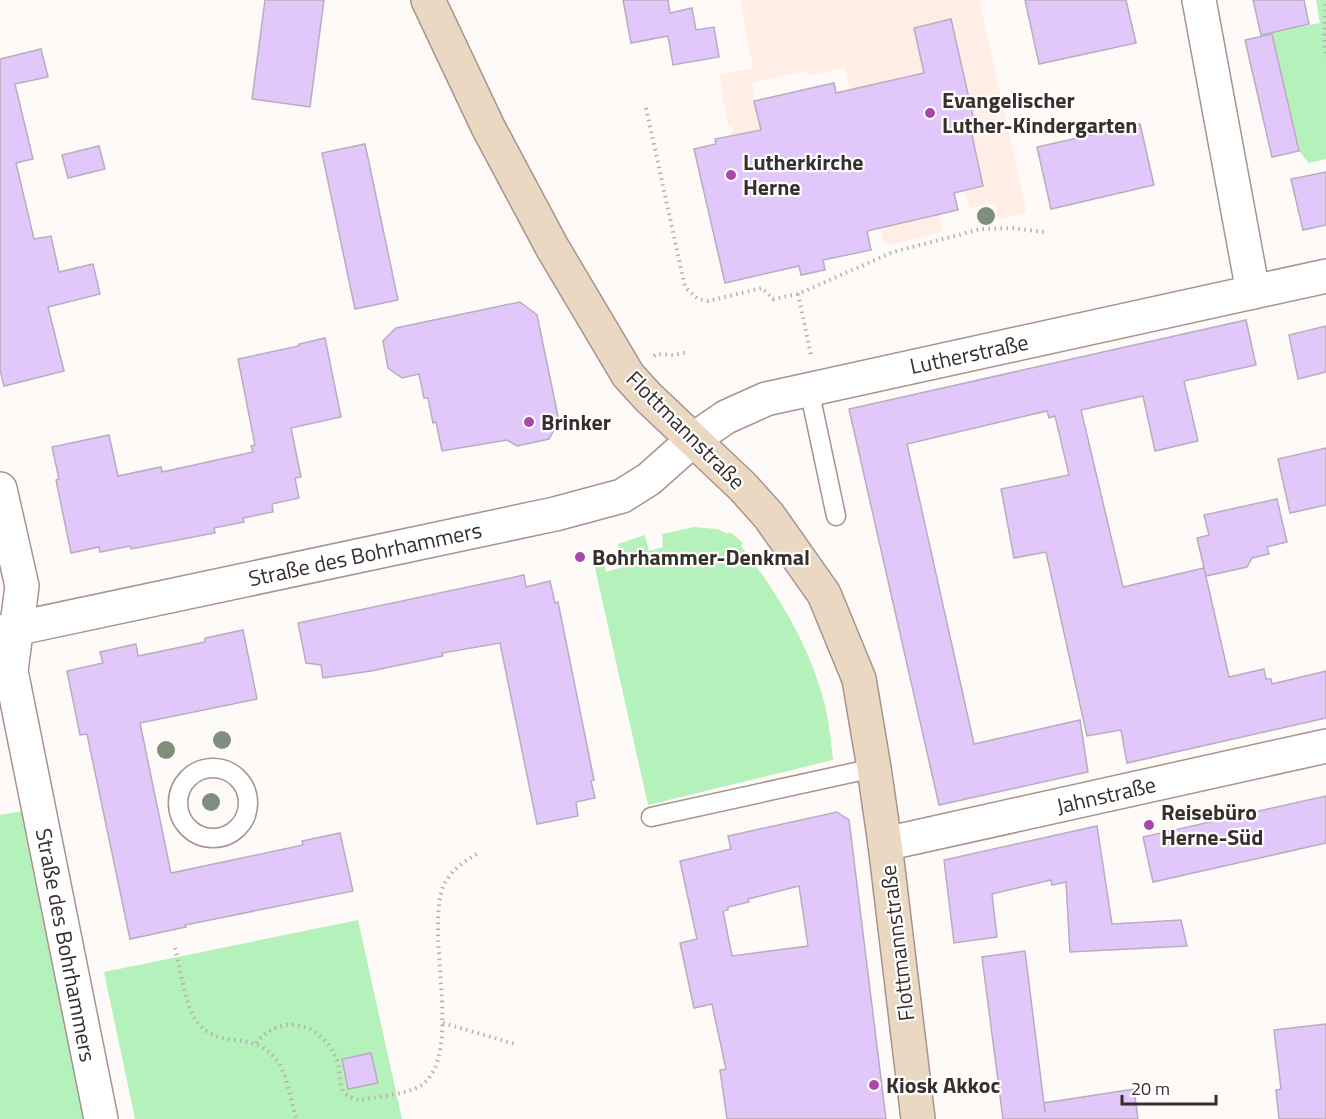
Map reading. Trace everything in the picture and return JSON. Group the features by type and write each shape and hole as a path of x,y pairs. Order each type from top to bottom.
{"street":[{"name":"Flottmannstraße","path":"428,0 504,156 552,247 628,375 648,397 743,487 769,516 824,594 859,679 885,844 918,1119"},
{"path":"1199,0 1253,292"},
{"name":"Lutherstraße","path":"694,439 726,417 811,375 1253,292 1326,276"},
{"name":"Straße des Bohrhammers","path":"101,1119 11,671 8,631 555,514 622,496 649,479 694,439"},
{"path":"0,489 22,586 8,631"},
{"name":"Jahnstraße","path":"885,844 1326,746"}],"lane":[{"path":"811,375 836,516"},
{"path":"651,817 874,768"}],"path":[{"path":"1326,4 1324,38 1326,58"},
{"path":"646,108 685,287 698,299 708,301 762,288 773,299 798,294 892,252 981,229 1012,228 1044,232"},
{"path":"798,294 811,375"},
{"path":"651,358 657,354 673,355 688,352"},
{"path":"256,1043 277,1026 297,1025 309,1029 320,1036 333,1053 338,1062 343,1090 353,1099 359,1100 410,1090 421,1085 437,1062 441,1044 443,1023 438,922 442,888 462,864 479,854"},
{"path":"175,948 190,1007 196,1020 207,1031 219,1038 256,1043 268,1050 283,1071 296,1119"},
{"path":"443,1023 515,1044"}],"shaded area":[{"name":"Evangelischer Luther-Kindergarten","path":"740,0 979,0 1027,213 999,219 995,203 970,208 965,191 954,193 958,210 939,215 942,232 891,245 883,241 845,68 808,76 806,71 752,83 762,134 731,136 733,127 728,126 719,75 753,68"}],"green space":[{"path":"1316,0 1326,0 1326,159 1309,163 1299,151 1272,32 1320,23"},
{"path":"694,527 717,529 728,534 730,532 743,543 741,546 768,583 792,622 819,683 830,732 833,760 648,805 591,550 599,548 606,572 623,567 618,544 645,535 649,551 663,547 662,534"},
{"path":"22,811 86,1119 0,1119 0,815"},
{"path":"358,920 402,1119 135,1119 104,972"}],"building":[{"path":"265,0 324,0 310,107 252,99"},
{"path":"623,0 668,0 670,13 692,8 696,30 714,27 719,57 673,65 668,36 631,43"},
{"path":"1025,0 1126,0 1136,43 1039,64"},
{"path":"1253,0 1304,0 1309,24 1261,35"},
{"path":"951,19 975,125 970,126 983,186 954,193 958,210 867,231 871,250 823,260 825,270 801,275 799,266 725,283 694,149 716,144 715,139 761,130 754,101 834,83 836,93 924,73 914,28"},
{"path":"1272,34 1299,151 1272,157 1245,40"},
{"path":"41,49 48,77 15,84 33,159 16,163 34,239 51,236 59,272 93,264 100,294 48,307 64,371 4,386 0,370 0,59"},
{"path":"1140,124 1154,185 1051,209 1037,147"},
{"path":"365,144 398,300 355,309 322,153"},
{"path":"99,146 105,169 68,178 62,155"},
{"path":"1326,172 1326,225 1303,230 1291,179"},
{"path":"520,302 537,315 559,421 549,439 517,446 507,440 442,451 436,422 433,423 428,398 424,398 419,374 402,378 388,368 383,341 396,328"},
{"path":"1246,320 1256,365 1184,381 1198,441 1155,451 1143,396 1081,410 1123,587 1204,568 1229,677 1264,669 1266,679 1271,679 1272,684 1326,671 1326,718 1127,763 1121,730 1087,736 1046,552 1014,558 1001,489 1069,475 1055,416 1049,418 1047,411 907,444 974,744 1080,720 1088,772 939,805 849,409"},
{"path":"1326,326 1326,372 1298,379 1289,335"},
{"path":"325,338 341,417 291,428 301,477 295,478 299,498 272,504 273,512 243,518 244,522 214,528 215,533 131,549 130,546 100,552 99,547 71,553 56,480 59,479 52,447 109,435 118,476 161,467 162,472 253,452 251,446 255,445 238,359"},
{"path":"1326,448 1326,505 1290,513 1278,459"},
{"path":"1277,499 1287,542 1267,547 1269,554 1252,558 1247,567 1206,576 1197,538 1209,535 1204,515"},
{"path":"524,575 526,587 550,581 555,603 558,602 594,780 591,781 595,798 576,802 578,816 537,824 500,643 442,653 443,656 371,671 323,678 321,665 306,663 298,623"},
{"path":"243,630 257,699 140,723 171,873 303,845 302,841 340,833 353,891 185,925 186,927 130,939 87,734 80,735 67,671 103,663 100,652 136,644 138,656 205,642 205,638"},
{"path":"1326,796 1326,843 1153,882 1143,837"},
{"path":"837,812 849,820 886,1119 727,1119 720,1070 726,1069 712,1004 694,1008 680,943 697,939 680,861 731,849 728,836","holes":["799,886 808,946 732,956 723,911 728,910 728,907 749,902 748,899"]},
{"path":"1097,826 1112,924 1181,920 1187,946 1070,952 1066,882 1052,885 1051,880 992,894 997,937 954,943 944,860"},
{"path":"1025,951 1045,1112 1044,1103 1134,1089 1138,1119 1003,1119 982,957"},
{"path":"1326,1024 1326,1119 1279,1119 1276,1090 1281,1089 1274,1030"},
{"path":"371,1053 378,1083 348,1089 342,1059"}],"place":[{"name":"Evangelischer Luther-Kindergarten","path":"930,113"},
{"name":"Lutherkirche Herne","path":"731,175"},
{"name":"Brinker","path":"529,422"},
{"name":"Bohrhammer-Denkmal","path":"580,557"},
{"name":"Reisebüro Herne-Süd","path":"1149,825"},
{"name":"Kiosk Akkoc","path":"874,1085"}]}
